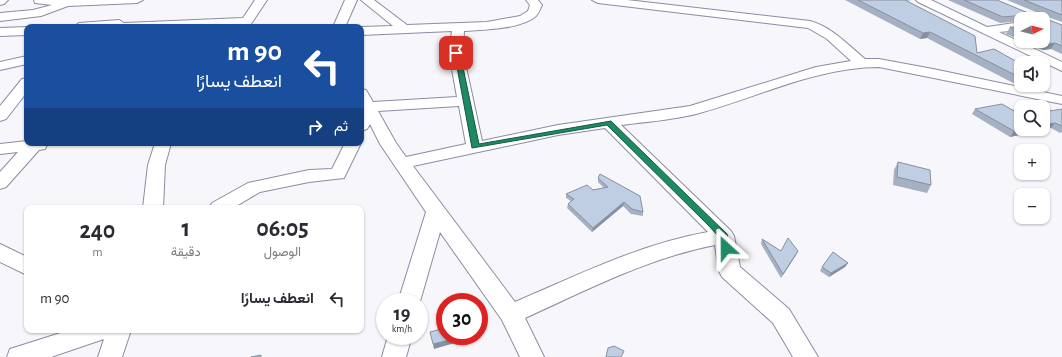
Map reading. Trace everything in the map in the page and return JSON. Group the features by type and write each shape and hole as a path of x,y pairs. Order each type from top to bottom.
{"street":[{"path":"0,13 39,0 66,3 137,0"},
{"path":"119,24 137,0"},
{"path":"249,24 261,0"},
{"path":"339,24 351,0"},
{"path":"367,0 404,29"},
{"path":"364,31 487,26 524,19 533,13 536,6 532,0"},
{"path":"598,0 810,25 827,33 862,63"},
{"path":"922,0 1062,67"},
{"path":"0,17 37,14 51,10 66,3"},
{"path":"458,27 456,53 475,147"},
{"path":"986,30 1014,27"},
{"path":"0,32 24,31"},
{"path":"0,66 24,61"},
{"path":"403,164 475,147 608,122 692,110 821,70 862,63 879,63 1062,100"},
{"path":"0,116 24,87"},
{"path":"366,100 466,101"},
{"path":"364,110 366,100"},
{"path":"366,100 388,144 511,314 532,357"},
{"path":"608,122 724,236 730,271 781,316 806,357"},
{"path":"0,148 24,146"},
{"path":"0,183 37,146"},
{"path":"153,205 157,173 156,161 162,146"},
{"path":"225,205 254,187 309,176 338,174 352,146"},
{"path":"413,293 436,212"},
{"path":"511,314 658,251 696,240 724,236"},
{"path":"0,252 24,265"},
{"path":"19,357 93,333"},
{"path":"110,357 118,333"},
{"path":"394,357 397,345"}],"building":[{"path":"858,0 905,0 975,36 977,53 994,49 1014,60 1014,74 930,32 923,33"},
{"path":"964,0 997,0 1026,12 1014,12 1014,16 1003,17"},
{"path":"1024,0 1062,0 1062,15"},
{"path":"1050,20 1062,25 1062,46 1055,43 1050,44"},
{"path":"1002,104 1014,111 1014,131 975,109"},
{"path":"1062,109 1062,126 1055,123 1050,124 1050,111"},
{"path":"898,162 930,170 931,185 897,177"},
{"path":"600,174 640,196 643,212 632,209 624,202 593,228 568,204 574,199 566,194 587,185 593,190 608,187 598,178"},
{"path":"788,238 798,251 783,274 762,239 781,251"},
{"path":"833,252 848,263 831,273 822,267"},
{"path":"436,330 436,343 433,344 430,332"},
{"path":"614,346 624,351 621,357 606,357 608,348"}],"route":[{"path":"456,53 475,147 558,130 608,122 712,223 724,236 726,248"}]}
